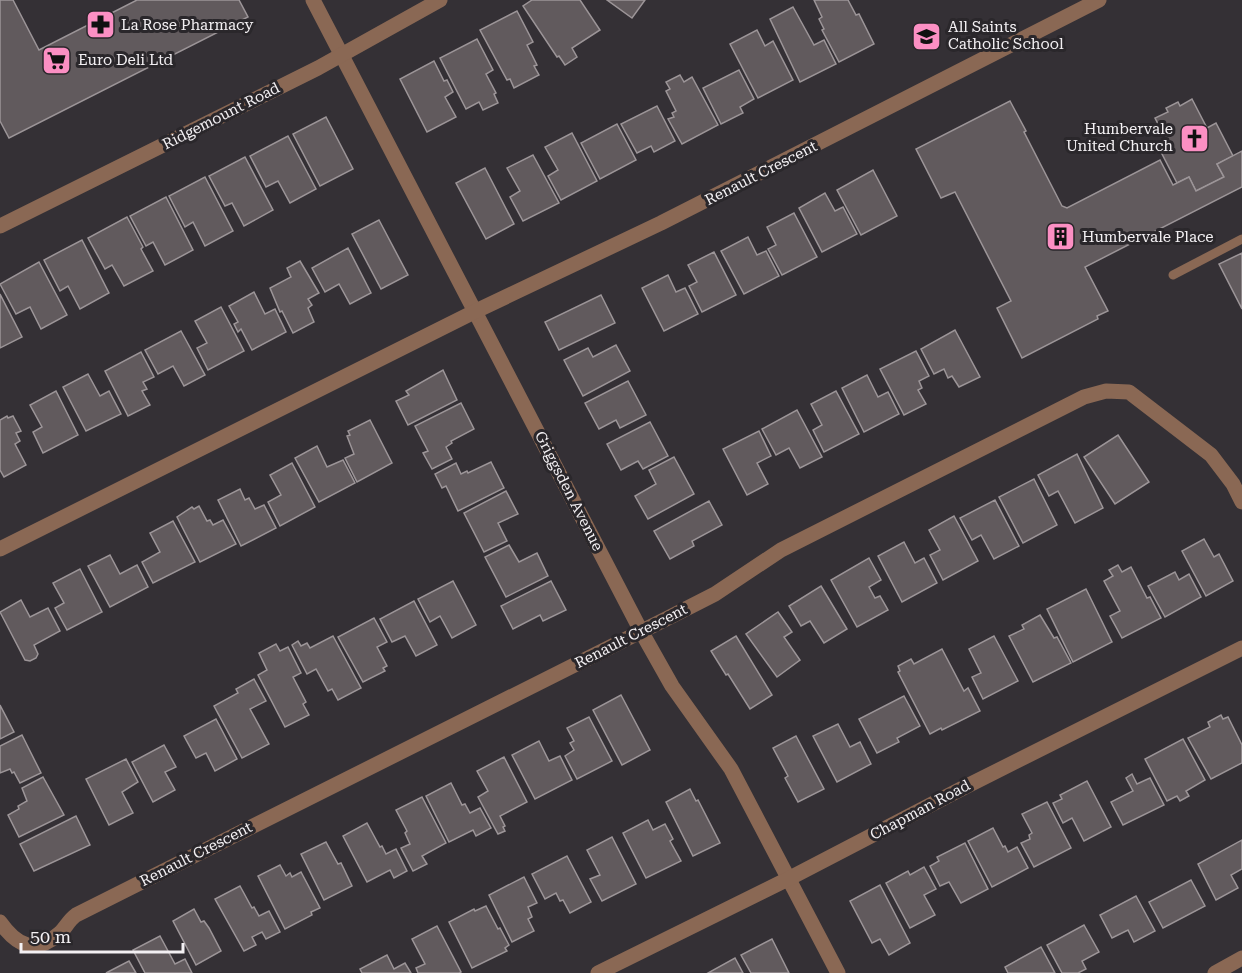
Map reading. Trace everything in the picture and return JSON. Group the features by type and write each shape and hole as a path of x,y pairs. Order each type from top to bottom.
{"street":[{"name":"Griggsden Avenue","path":"313,0 641,631 672,686 731,769 838,973"},
{"name":"Ridgemount Road","path":"0,226 342,55 440,0"},
{"name":"Renault Crescent","path":"0,549 476,311 661,223 1099,0"},
{"name":"Renault Crescent","path":"0,922 15,940 25,945 42,944 62,931 76,915 715,594 781,550 1084,397 1106,391 1129,392 1211,455 1233,484 1242,502"},
{"name":"Chapman Road","path":"598,973 790,879 963,788 1242,648"},
{"path":"1215,973 1242,958"}],"lane":[{"path":"1173,275 1242,239"}],"building":[{"path":"0,0 13,0 39,50 137,0 239,0 248,17 9,138 0,121"},
{"path":"532,0 580,0 600,30 572,48 577,57 565,65 559,56 557,57 523,6"},
{"path":"607,0 645,0 632,18"},
{"path":"814,0 848,0 856,15 859,14 874,44 839,62 822,30 824,29 819,19 822,17"},
{"path":"793,7 814,45 824,40 836,64 800,82 770,19"},
{"path":"517,11 533,42 527,45 537,65 534,66 539,75 514,88 510,79 507,80 480,30"},
{"path":"757,30 765,46 773,41 793,80 758,98 730,44"},
{"path":"477,39 493,70 486,74 496,93 494,94 498,103 483,110 479,102 466,109 440,58"},
{"path":"434,61 444,81 447,80 453,92 445,97 456,117 427,132 400,79"},
{"path":"739,70 754,99 740,107 743,113 721,124 703,88"},
{"path":"680,75 684,82 692,77 718,125 682,144 668,119 674,117 672,113 676,111 666,91 670,89 666,82"},
{"name":"Humbervale United Church","path":"1192,99 1207,128 1216,123 1233,156 1217,164 1224,177 1196,191 1189,177 1177,183 1161,152 1170,147 1155,118 1168,112 1166,108 1178,102 1180,106"},
{"name":"Humbervale Place","path":"1010,101 1062,206 1067,208 1160,160 1173,185 1189,177 1196,191 1224,177 1217,164 1242,151 1242,187 1085,267 1108,311 1097,316 1098,319 1022,358 997,308 1011,301 955,192 941,198 916,149"},
{"path":"657,106 675,141 654,152 651,146 637,153 621,124"},
{"path":"326,117 353,169 320,186 293,134"},
{"path":"617,124 636,160 600,179 581,143"},
{"path":"572,133 597,181 561,200 548,176 558,170 545,147"},
{"path":"288,136 316,189 290,203 278,181 266,187 250,156"},
{"path":"533,155 559,203 523,221 510,197 520,191 507,168"},
{"path":"245,157 273,210 244,226 232,203 225,206 209,176"},
{"path":"485,168 514,224 486,239 456,183"},
{"path":"873,170 897,216 861,235 837,190"},
{"path":"205,177 233,231 205,246 193,222 185,227 169,196"},
{"path":"825,193 835,211 843,207 857,234 822,252 799,208"},
{"path":"166,197 193,250 165,265 153,242 146,246 130,216"},
{"path":"794,213 817,257 782,275 768,249 776,245 767,227"},
{"path":"127,217 153,271 124,286 112,265 105,269 88,238"},
{"path":"379,220 408,275 381,289 352,234"},
{"path":"748,237 757,255 766,251 779,276 744,294 721,251"},
{"path":"82,240 109,293 80,309 68,286 60,291 44,260"},
{"path":"348,248 371,293 350,304 339,284 325,292 312,268"},
{"path":"714,252 736,295 702,312 689,286 697,282 688,265"},
{"path":"1242,253 1242,309 1219,264"},
{"path":"300,261 319,293 308,299 312,305 308,308 314,322 293,333 282,311 280,312 270,288 291,277 287,268"},
{"path":"39,262 67,315 41,329 30,307 16,314 0,284"},
{"path":"668,275 676,292 685,288 698,314 664,331 642,288"},
{"path":"254,292 265,314 275,309 286,332 252,350 241,329 238,332 234,324 238,322 229,306"},
{"path":"0,294 22,337 0,348"},
{"path":"601,295 615,323 559,350 545,322"},
{"path":"221,307 244,351 208,370 197,348 207,343 195,321"},
{"path":"955,330 980,377 959,387 952,376 948,378 944,369 934,374 921,349"},
{"path":"181,331 205,375 184,386 173,366 158,374 145,350"},
{"path":"616,345 630,371 583,396 564,360 588,348 593,357"},
{"path":"916,351 929,376 919,381 922,388 918,390 926,404 904,415 880,369"},
{"path":"141,352 154,377 143,382 147,389 142,391 150,405 128,416 105,371"},
{"path":"443,370 457,400 408,425 396,401 409,395 406,391"},
{"path":"88,374 100,396 109,391 121,414 86,431 63,387"},
{"path":"867,375 878,397 888,392 899,414 864,432 842,388"},
{"path":"628,381 646,415 620,428 616,420 599,429 585,403"},
{"path":"56,391 78,435 43,453 33,432 42,427 30,405"},
{"path":"836,391 859,434 824,452 813,430 822,425 811,404"},
{"path":"461,403 474,429 451,441 452,443 446,447 452,459 432,469 423,453 428,451 415,426"},
{"path":"797,410 822,457 800,468 789,448 776,455 762,429"},
{"path":"7,416 8,418 13,416 21,431 16,433 20,441 15,444 26,465 4,477 0,470 0,420"},
{"path":"370,420 392,463 357,482 345,458 354,454 347,436 350,435 348,431"},
{"path":"650,422 668,456 643,469 638,461 621,470 607,444"},
{"path":"759,431 771,456 757,463 768,484 747,495 723,449"},
{"path":"1118,435 1149,482 1115,504 1084,457"},
{"path":"317,446 327,467 343,460 355,483 319,502 295,458"},
{"path":"1077,454 1103,508 1075,523 1058,491 1049,496 1038,475"},
{"path":"674,457 694,494 648,519 635,496 656,484 649,470"},
{"path":"491,462 504,488 458,511 446,486 442,488 435,474 456,463 461,474"},
{"path":"292,463 315,507 280,526 268,502 281,495 270,475"},
{"path":"1034,479 1057,525 1023,543 999,497"},
{"path":"240,489 245,500 249,498 255,509 264,505 276,528 241,546 218,500"},
{"path":"506,491 518,514 498,523 507,541 484,552 464,513"},
{"path":"995,500 1019,546 994,559 981,535 972,540 960,518"},
{"path":"709,501 722,525 692,541 694,546 670,559 654,531"},
{"path":"199,506 207,521 210,520 213,525 223,520 236,544 200,562 177,517 192,507 194,509"},
{"path":"954,516 978,561 943,580 930,555 940,550 929,530"},
{"path":"173,521 195,562 153,583 142,562 160,552 150,533"},
{"path":"1204,539 1214,557 1219,554 1233,581 1206,596 1182,551"},
{"path":"904,542 915,563 924,558 937,583 902,602 878,556"},
{"path":"509,545 519,562 537,553 548,576 506,597 485,557"},
{"path":"110,555 120,574 137,565 148,587 110,607 88,566"},
{"path":"869,558 881,580 869,587 875,598 880,596 888,610 857,627 831,580"},
{"path":"1118,565 1122,572 1131,567 1147,598 1150,597 1161,618 1122,638 1110,616 1120,611 1104,581 1113,576 1109,570"},
{"path":"80,569 102,612 67,630 55,608 64,603 53,583"},
{"path":"1175,572 1179,580 1189,574 1201,597 1165,617 1148,586"},
{"path":"453,581 476,625 452,638 440,616 430,622 418,599"},
{"path":"551,581 566,610 543,621 540,615 513,629 501,606"},
{"path":"821,586 847,629 824,643 810,621 801,626 789,606"},
{"path":"1086,589 1112,642 1073,662 1047,609"},
{"path":"21,600 30,617 48,608 60,631 34,645 38,654 30,661 25,660 0,612"},
{"path":"414,601 437,645 416,656 405,636 392,642 380,619"},
{"path":"778,612 792,632 784,637 800,660 777,677 746,634"},
{"path":"1040,615 1054,638 1057,637 1071,663 1033,682 1009,636 1024,629 1022,625"},
{"path":"374,618 387,642 377,647 387,666 383,668 385,671 363,682 338,637"},
{"path":"333,636 361,688 338,700 332,689 328,691 316,669 307,674 292,645 298,641 301,646 307,643 310,648"},
{"path":"736,636 772,695 750,709 711,651"},
{"path":"994,636 1018,681 983,699 972,677 981,673 969,649"},
{"path":"276,644 280,651 288,647 301,673 293,677 306,702 303,704 309,715 285,727 258,675 267,670 259,653"},
{"path":"942,649 964,691 968,688 980,711 930,734 898,672 900,671 898,666 911,659 914,664"},
{"path":"254,679 266,701 250,709 269,744 242,758 214,706 238,693 236,689"},
{"path":"621,695 650,750 622,765 593,710"},
{"path":"904,696 920,726 897,738 899,742 877,753 859,719"},
{"path":"0,705 14,732 0,739"},
{"path":"1221,715 1223,719 1228,717 1242,745 1242,763 1211,779 1188,738 1210,727 1208,722"},
{"path":"589,717 612,761 577,779 565,756 574,750 570,743 574,741 567,728"},
{"path":"216,719 237,759 215,771 206,753 196,758 184,736"},
{"path":"838,724 850,747 860,742 871,764 837,782 813,736"},
{"path":"22,735 41,773 20,783 10,769 0,773 0,746"},
{"path":"796,736 824,789 798,802 785,778 788,776 773,748"},
{"path":"1183,739 1205,780 1186,791 1189,796 1180,801 1177,796 1167,801 1145,759"},
{"path":"539,741 549,761 560,756 572,780 535,799 512,755"},
{"path":"164,745 176,767 165,772 175,790 153,802 132,762"},
{"path":"504,757 527,802 500,816 505,831 498,834 478,797 488,791 477,771"},
{"path":"126,759 138,782 122,792 133,813 109,825 86,779"},
{"path":"1132,774 1137,784 1150,778 1164,805 1123,825 1111,802 1133,791 1126,778"},
{"path":"43,777 64,815 19,837 8,815 27,801 22,788"},
{"path":"1087,781 1111,827 1084,841 1072,818 1063,823 1053,803 1062,799 1060,795"},
{"path":"451,783 462,805 465,804 470,813 480,808 491,828 476,836 473,830 449,842 426,796"},
{"path":"690,789 720,843 693,856 666,802"},
{"path":"422,797 446,843 422,856 427,864 413,871 401,848 410,844 405,833 407,831 396,810"},
{"path":"1047,802 1071,848 1034,867 1021,843 1030,839 1029,835 1032,833 1022,814"},
{"path":"76,816 90,845 34,871 20,844"},
{"path":"648,820 653,830 665,824 673,839 670,841 681,861 646,878 623,833"},
{"path":"367,823 386,854 396,849 407,871 394,878 390,870 367,882 343,836"},
{"path":"993,828 1008,852 1017,847 1028,868 992,887 968,841"},
{"path":"612,837 636,884 602,901 590,879 600,875 587,850"},
{"path":"1242,840 1242,869 1231,875 1238,888 1216,900 1198,864"},
{"path":"326,842 338,864 341,863 352,886 324,900 301,854"},
{"path":"965,843 988,889 961,903 949,882 940,886 930,866 939,861 937,857"},
{"path":"567,856 591,902 570,913 556,893 545,899 532,874"},
{"path":"280,865 286,876 290,873 292,877 301,872 320,908 311,912 312,915 285,929 258,876"},
{"path":"924,867 936,889 924,895 935,915 910,928 886,883 908,871 910,875"},
{"path":"524,877 537,903 528,907 532,917 528,919 534,931 512,942 489,895"},
{"path":"1191,880 1205,906 1163,928 1149,902"},
{"path":"880,885 910,943 889,955 880,939 872,943 850,901"},
{"path":"240,886 259,916 269,911 280,932 266,939 262,932 252,937 256,945 244,951 215,899"},
{"path":"1136,896 1155,931 1134,942 1128,930 1112,938 1100,915"},
{"path":"486,906 509,945 505,948 507,951 472,968 449,922 474,909 475,911"},
{"path":"194,909 201,922 204,921 209,928 221,951 196,965 173,921"},
{"path":"1084,925 1099,952 1082,961 1086,969 1078,973 1062,973 1047,945"},
{"path":"437,926 461,972 459,973 418,973 416,968 425,964 412,939"},
{"path":"160,936 175,964 185,959 192,973 145,973 133,950"},
{"path":"772,939 789,973 751,973 741,955"},
{"path":"1041,947 1055,973 1008,973 1005,967"},
{"path":"387,955 394,969 405,963 411,973 362,973 360,969"},
{"path":"735,958 743,973 708,973"},
{"path":"129,961 136,973 106,973"}],"place":[{"name":"La Rose Pharmacy","path":"100,25"},
{"name":"All Saints Catholic School","path":"927,36"},
{"name":"Euro Deli Ltd","path":"57,60"},
{"name":"Humbervale United Church","path":"1194,138"},
{"name":"Humbervale Place","path":"1061,237"}]}
